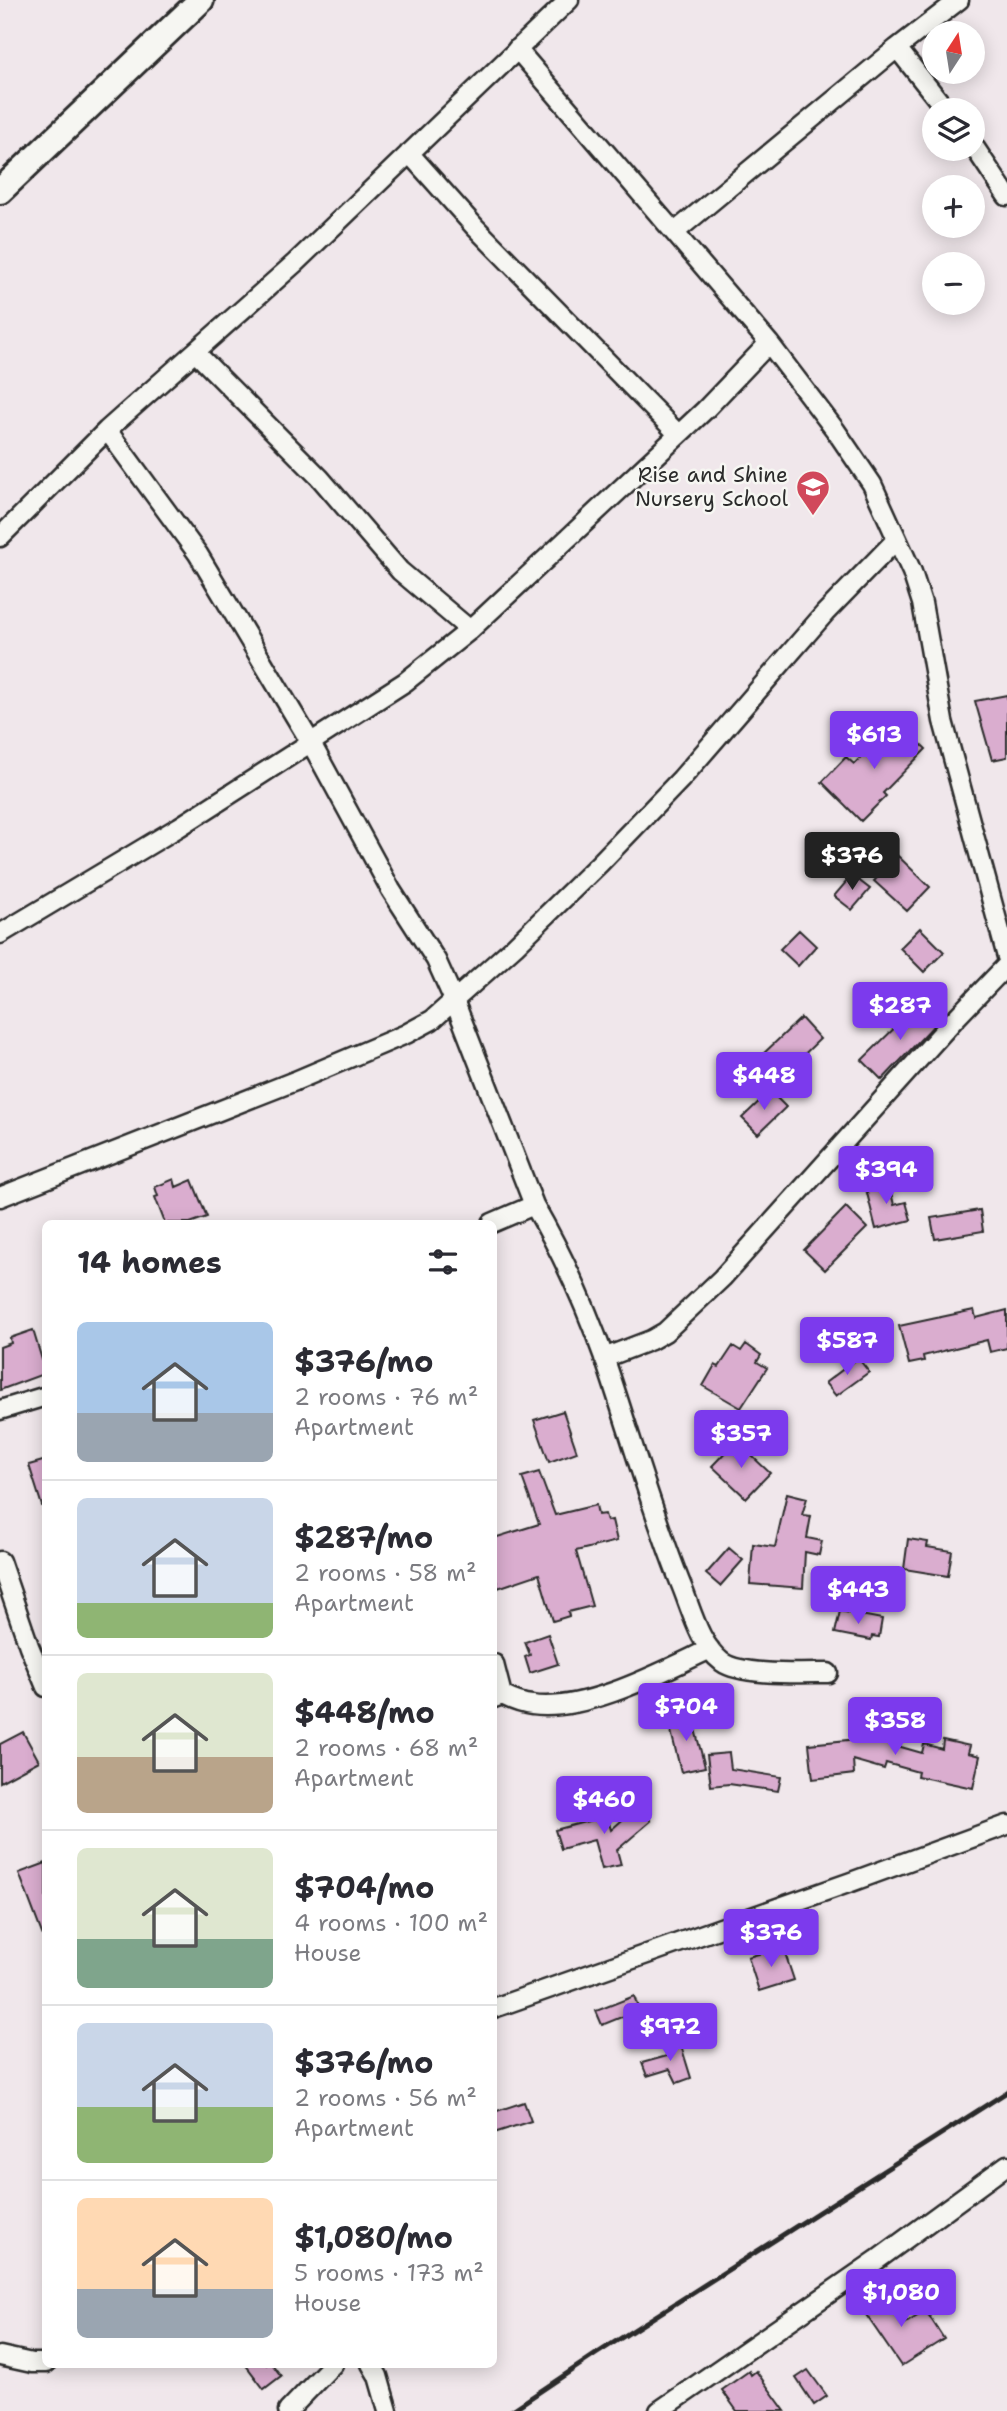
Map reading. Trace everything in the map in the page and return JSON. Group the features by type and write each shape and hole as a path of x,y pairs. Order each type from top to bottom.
{"main road":[{"path":"0,191 201,0"}],"street":[{"path":"0,537 107,430 295,263 569,0"},
{"path":"675,232 959,0"},
{"path":"897,48 937,98"},
{"path":"517,49 769,343 836,431 872,484 912,572 922,603 943,721 1007,957"},
{"path":"409,153 484,237 678,434"},
{"path":"984,161 1007,196"},
{"path":"0,934 179,827 405,682 470,630 705,410 769,343"},
{"path":"195,352 320,478 400,570 470,630"},
{"path":"107,430 198,555 311,743 391,890 436,960 534,1205 549,1230 604,1358 663,1541 701,1635 723,1662 738,1668 828,1674"},
{"path":"0,1197 295,1080 406,1034 432,1020 515,946 600,863 681,779 825,613 897,539"},
{"path":"604,1358 665,1332 722,1278 953,1021 1007,965"},
{"path":"497,1221 534,1205"},
{"path":"0,1410 42,1397"},
{"path":"0,1561 42,1677"},
{"path":"498,1696 535,1706 587,1700 636,1684 710,1648"},
{"path":"497,2007 1007,1825"},
{"path":"659,2411 877,2260 1007,2165"},
{"path":"0,2356 42,2363"},
{"path":"288,2411 329,2368"},
{"path":"373,2368 378,2376 388,2411"}],"building":[{"path":"1007,695 1007,757 992,760 975,701"},
{"path":"897,721 926,749 883,793 886,796 861,821 822,782 846,757 854,764"},
{"path":"898,856 930,887 907,911 874,881"},
{"path":"852,875 870,889 852,910 834,896"},
{"path":"920,928 944,952 924,972 900,948"},
{"path":"799,930 816,946 798,966 780,949"},
{"path":"920,1003 938,1021 882,1080 862,1060"},
{"path":"801,1018 820,1039 783,1075 763,1054"},
{"path":"770,1091 786,1107 758,1134 742,1118"},
{"path":"174,1179 176,1187 192,1180 207,1217 198,1220 164,1220 155,1197 158,1196 155,1187"},
{"path":"888,1180 894,1205 906,1202 911,1220 876,1229 865,1185"},
{"path":"846,1207 867,1228 825,1270 804,1250"},
{"path":"980,1210 983,1231 935,1239 931,1218"},
{"path":"974,1310 976,1318 1007,1310 1007,1348 990,1352 987,1340 923,1356 924,1361 909,1364 899,1326"},
{"path":"33,1330 42,1360 42,1374 0,1390 0,1347 11,1343 10,1338"},
{"path":"746,1344 761,1355 757,1362 767,1368 741,1408 703,1386 715,1365 719,1367 733,1346 741,1351"},
{"path":"858,1358 869,1372 836,1396 825,1383"},
{"path":"563,1411 577,1452 549,1462 534,1420"},
{"path":"736,1441 770,1473 746,1498 712,1466"},
{"path":"42,1461 42,1506 29,1465"},
{"path":"539,1472 555,1515 596,1505 598,1515 605,1514 607,1521 612,1520 617,1541 576,1551 592,1606 568,1612 569,1616 553,1621 539,1574 498,1588 497,1584 497,1537 539,1524 522,1477"},
{"path":"787,1493 807,1498 802,1515 811,1516 807,1538 822,1541 819,1555 805,1552 803,1588 750,1584 753,1544 775,1547"},
{"path":"908,1539 928,1542 927,1547 952,1551 948,1576 904,1569"},
{"path":"729,1548 743,1560 720,1586 706,1574"},
{"path":"840,1611 882,1619 879,1637 872,1636 871,1640 835,1633"},
{"path":"548,1634 558,1664 530,1673 525,1657 530,1655 525,1642"},
{"path":"691,1714 705,1767 681,1772 668,1719"},
{"path":"873,1716 890,1720 887,1730 897,1733 894,1745 922,1753 924,1744 942,1749 943,1740 970,1746 968,1753 980,1756 973,1788 917,1776 918,1772 886,1763 884,1769 853,1760 854,1774 813,1779 809,1744 867,1738"},
{"path":"23,1732 39,1761 0,1782 0,1744"},
{"path":"729,1753 731,1769 781,1777 778,1791 729,1784 711,1786 707,1755"},
{"path":"638,1806 651,1821 617,1850 621,1865 602,1869 594,1840 561,1849 555,1830 607,1816 611,1830"},
{"path":"42,1864 42,1934 19,1873"},
{"path":"783,1947 794,1980 759,1991 748,1957"},
{"path":"634,1996 639,2010 602,2025 596,2011"},
{"path":"679,2039 691,2078 677,2083 670,2069 647,2076 642,2063 667,2056 664,2044"},
{"path":"524,2102 531,2121 497,2132 497,2111"},
{"path":"880,2289 904,2324 926,2311 944,2339 901,2366 858,2303"},
{"path":"248,2368 275,2368 281,2376 264,2389"},
{"path":"808,2370 827,2396 814,2405 796,2378"},
{"path":"749,2371 751,2375 756,2371 785,2411 737,2411 722,2390"}],"railway":[{"path":"511,2411 1007,2092"}],"place":[{"name":"Rise and Shine Nursery School","path":"813,517"}]}
